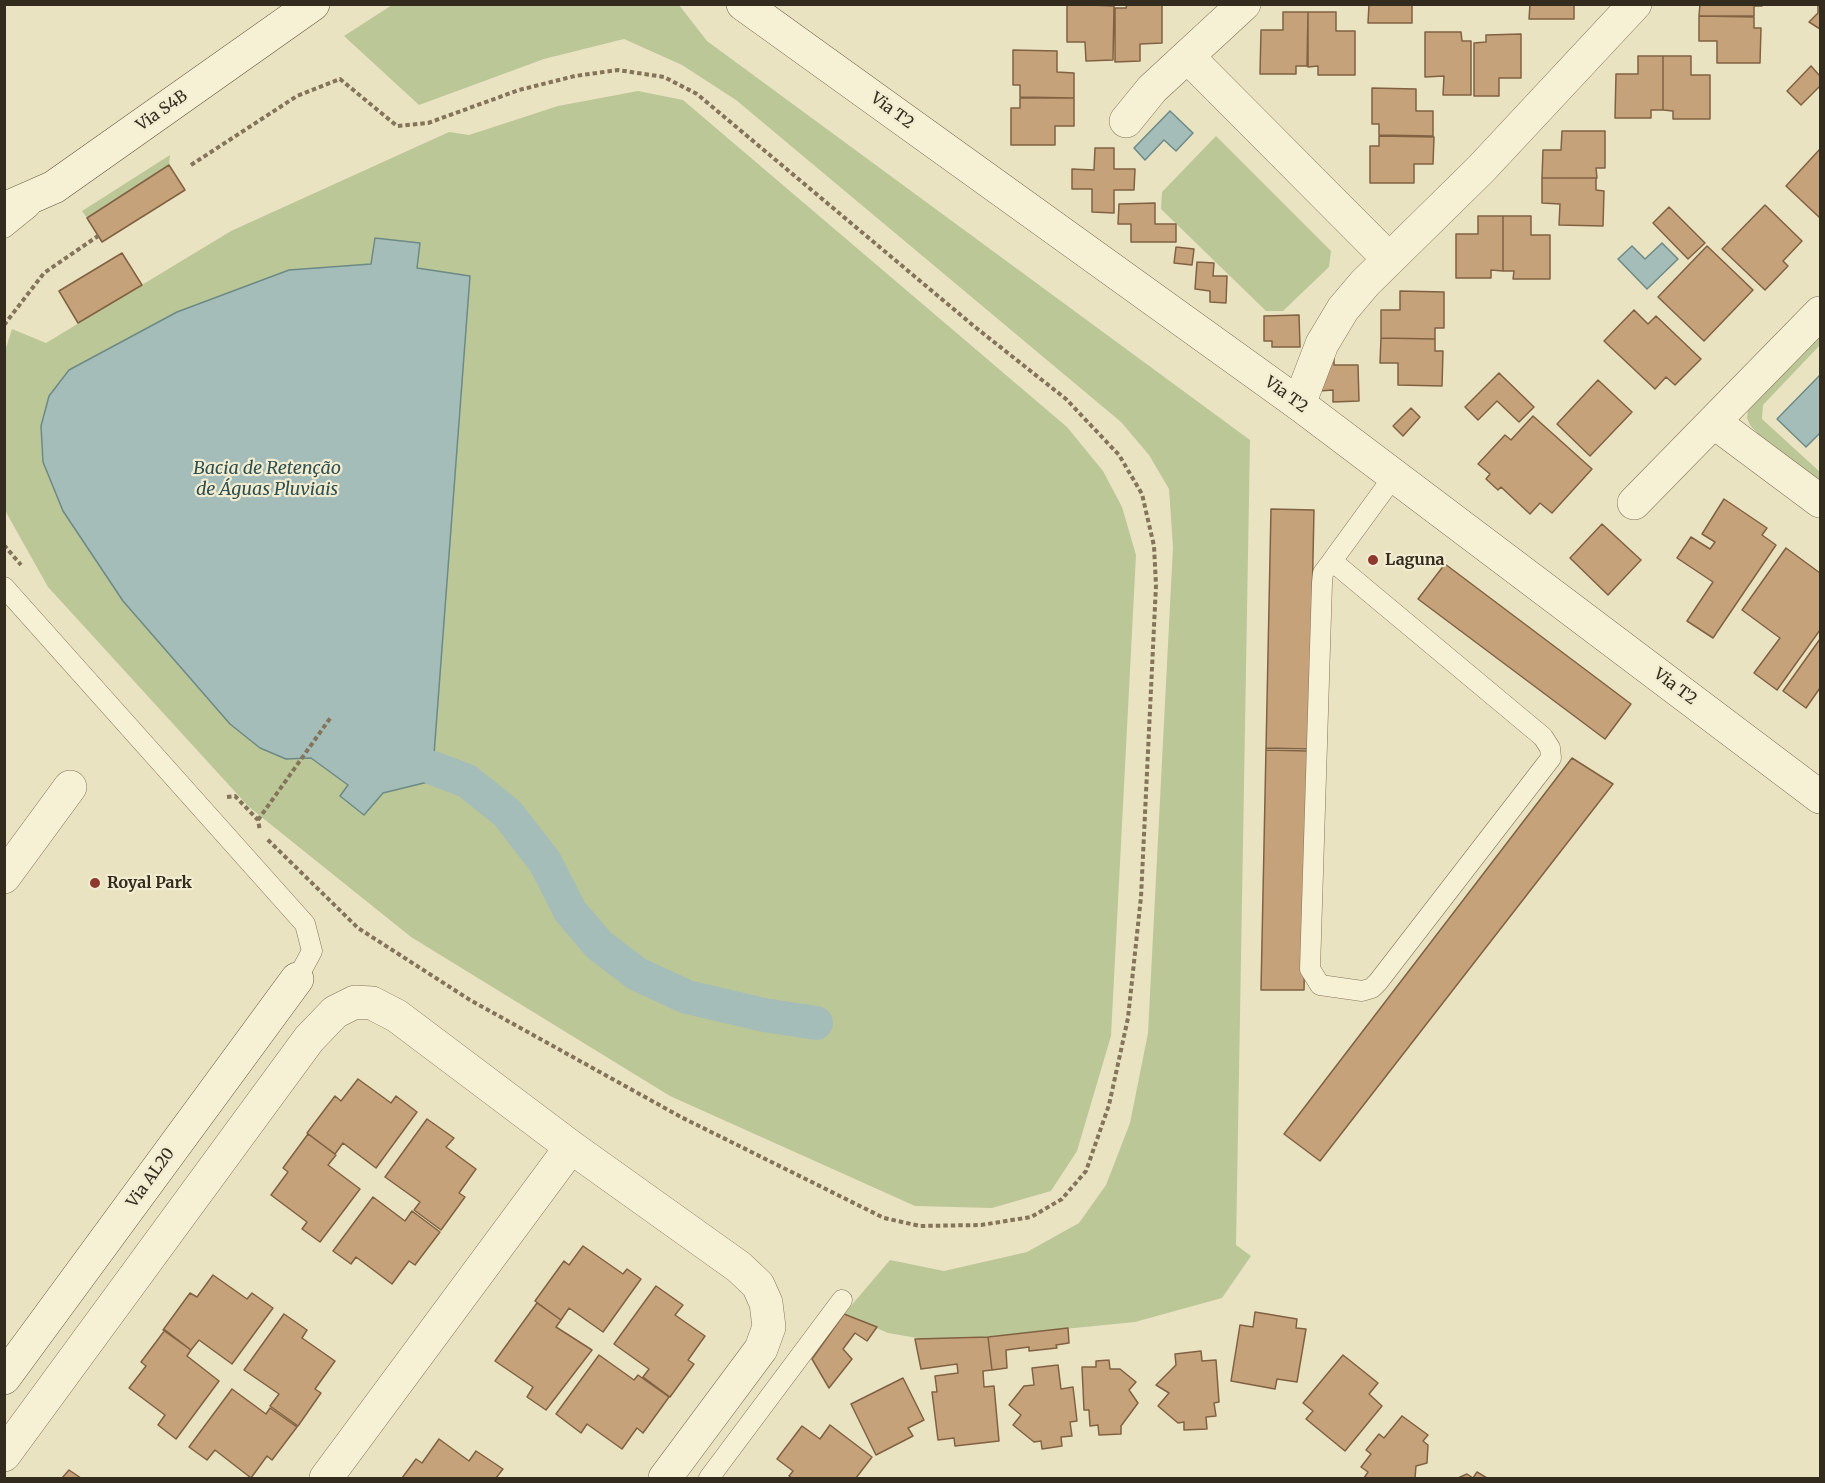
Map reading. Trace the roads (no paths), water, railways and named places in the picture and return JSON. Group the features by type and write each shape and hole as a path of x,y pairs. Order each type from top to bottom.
{"street":[{"name":"Via S4B","path":"4,209 54,187 314,4"},
{"name":"Via T2","path":"743,4 1299,404 1821,797"},
{"path":"1126,121 1152,89 1244,4"},
{"path":"1299,404 1322,344 1343,309 1365,283 1481,169 1635,4"},
{"path":"1188,57 1389,259"},
{"path":"1634,503 1821,313"},
{"path":"1714,422 1821,501"},
{"path":"4,877 70,787"},
{"name":"Via AL20","path":"4,1378 297,979"},
{"path":"4,1455 309,1039 335,1012 355,1002 372,1003 386,1009 571,1147 740,1267 758,1285 766,1303 769,1327 761,1348 665,1479"},
{"path":"326,1479 571,1147"}],"lane":[{"path":"4,228 54,187"},
{"path":"1332,561 1543,737 1550,748 1551,758 1378,982 1372,988 1362,991 1320,986 1310,969 1322,582 1323,573 1394,476"},
{"path":"4,587 304,924 312,951 297,979"},
{"path":"709,1479 842,1300"}],"water":[{"path":"1170,111 1193,133 1176,151 1164,140 1145,160 1134,148"},
{"name":"Bacia de Retenção de Águas Pluviais","path":"375,238 420,243 417,268 470,276 432,781 383,793 364,815 340,796 348,785 311,758 286,759 260,748 230,724 123,601 63,511 43,462 41,426 49,396 69,370 177,312 289,270 371,264"},
{"path":"1662,243 1678,259 1647,289 1618,259 1632,246 1645,259"},
{"path":"1820,375 1820,433 1806,447 1777,419"}],"waterway":[{"path":"433,768 467,781 507,813 545,862 570,911 599,945 637,974 687,997 764,1015 816,1023"}],"place":[{"name":"Laguna","path":"1373,560"},
{"name":"Royal Park","path":"95,883"}]}
